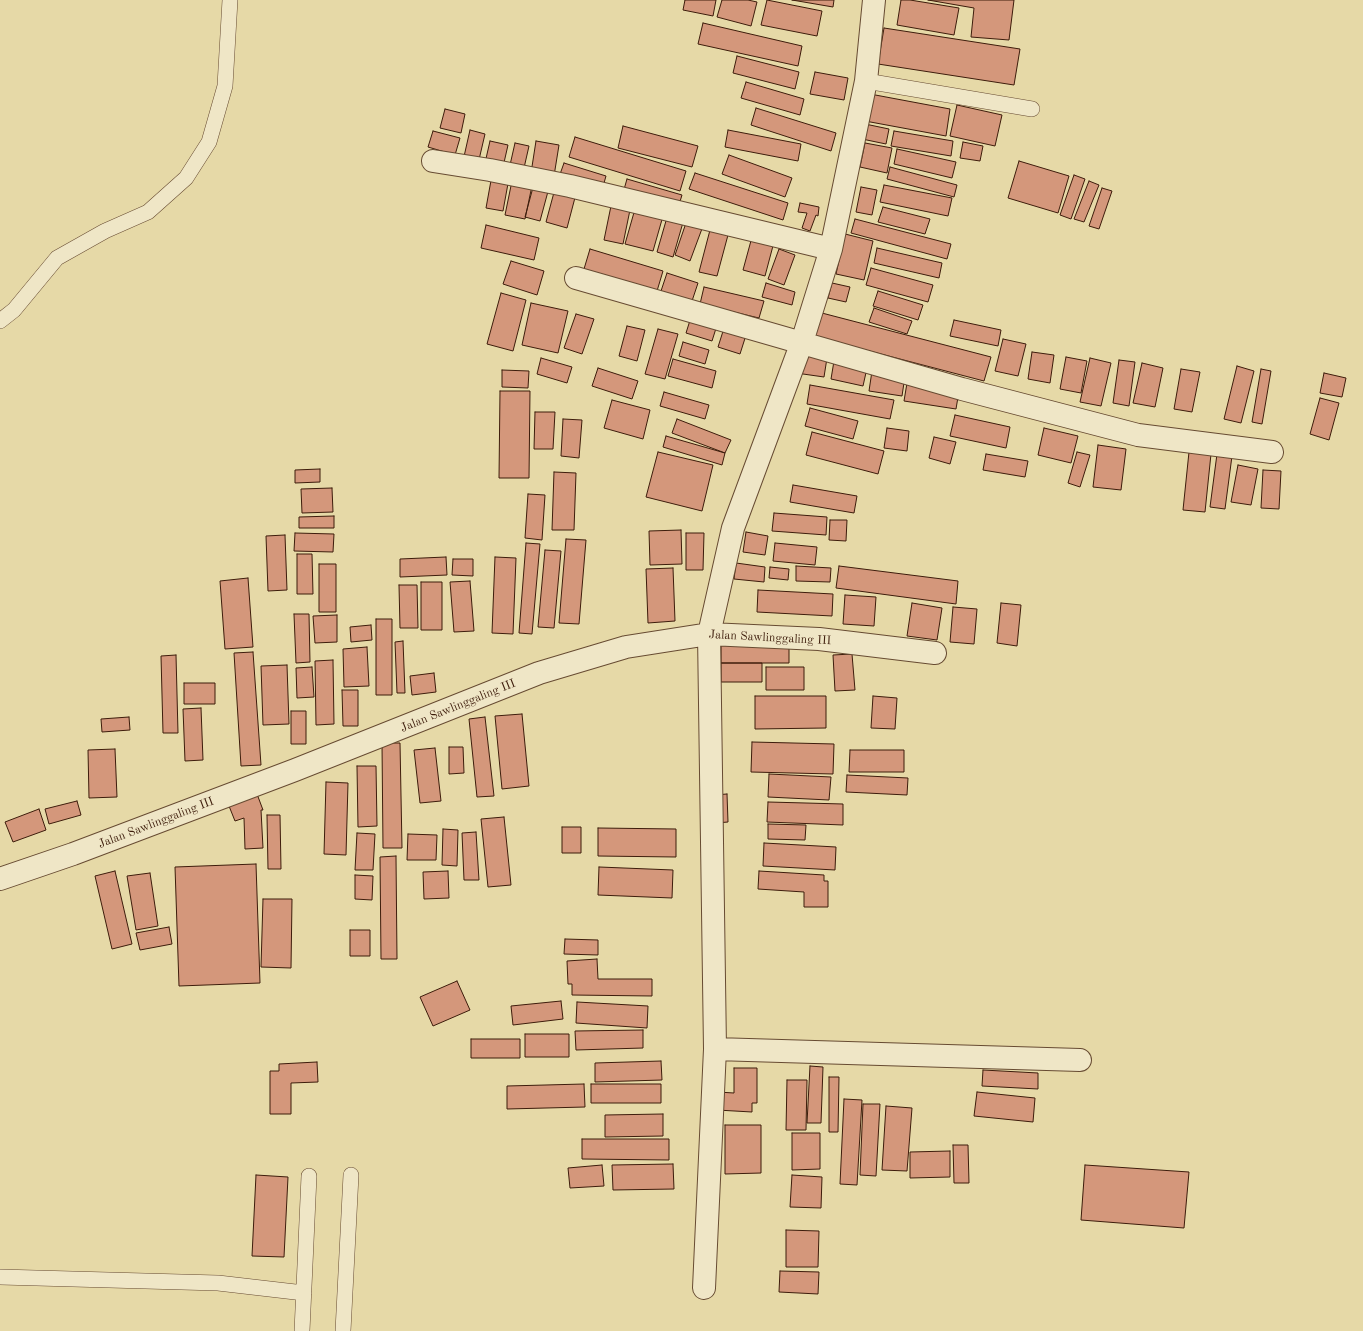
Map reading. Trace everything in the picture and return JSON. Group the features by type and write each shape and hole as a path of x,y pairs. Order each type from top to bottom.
{"street":[{"path":"704,1288 715,1049 709,634 733,528 802,342 832,249 866,81 874,0"},
{"path":"433,161 490,170 570,186 832,249"},
{"path":"576,278 962,389 1138,435 1272,452"},
{"name":"Jalan Sawlinggaling III","path":"0,879 73,854 295,770 539,673 626,647 709,634 819,639 935,653"},
{"path":"715,1049 1080,1060"}],"lane":[{"path":"0,321 14,310 57,258 105,231 148,212 186,178 210,142 225,86 230,0"},
{"path":"866,81 1032,109"},
{"path":"343,1331 351,1175"},
{"path":"302,1331 309,1176"},
{"path":"0,1277 218,1283 304,1293"}],"building":[{"path":"685,0 716,0 713,16 683,10"},
{"path":"722,0 748,0 757,2 751,26 717,17"},
{"path":"767,0 822,11 817,36 761,25"},
{"path":"792,0 834,0 833,7"},
{"path":"901,0 910,0 959,8 954,35 897,25"},
{"path":"928,0 1014,0 1009,40 971,37 974,8"},
{"path":"703,23 802,46 798,66 698,44"},
{"path":"884,28 1020,49 1014,85 878,64"},
{"path":"737,56 799,72 795,89 733,73"},
{"path":"815,72 848,78 844,100 810,94"},
{"path":"746,82 804,99 800,115 741,98"},
{"path":"870,94 950,109 946,136 865,121"},
{"path":"957,105 1002,115 995,146 950,136"},
{"path":"756,108 836,133 831,151 751,125"},
{"path":"445,109 465,114 461,133 440,128"},
{"path":"865,124 889,129 886,144 862,139"},
{"path":"623,126 698,146 692,167 618,148"},
{"path":"470,130 485,134 478,164 463,161"},
{"path":"728,130 801,144 798,161 725,147"},
{"path":"433,131 460,138 455,155 428,147"},
{"path":"894,131 953,141 951,156 891,146"},
{"path":"575,137 686,171 680,191 569,157"},
{"path":"490,141 508,145 503,167 485,163"},
{"path":"536,141 559,145 554,176 531,173"},
{"path":"963,142 983,146 980,161 960,158"},
{"path":"515,143 529,146 524,168 510,165"},
{"path":"865,143 892,148 887,173 860,167"},
{"path":"897,149 956,162 952,178 894,164"},
{"path":"729,155 792,178 785,197 722,174"},
{"path":"1019,161 1069,176 1058,213 1008,198"},
{"path":"564,163 606,176 602,190 559,177"},
{"path":"890,167 957,185 954,197 887,179"},
{"path":"695,173 788,203 783,220 689,189"},
{"path":"492,175 509,178 503,211 486,208"},
{"path":"1074,175 1085,179 1071,219 1060,215"},
{"path":"513,176 533,181 525,219 505,215"},
{"path":"627,179 682,195 678,208 623,193"},
{"path":"535,180 550,184 540,221 525,217"},
{"path":"1089,181 1099,185 1084,222 1074,219"},
{"path":"556,185 577,190 567,228 546,222"},
{"path":"884,185 952,198 948,216 880,202"},
{"path":"861,187 877,190 872,215 856,212"},
{"path":"1102,188 1112,191 1099,229 1089,226"},
{"path":"612,201 631,205 623,244 604,240"},
{"path":"800,203 819,207 818,216 816,215 810,231 802,228 807,213 798,212"},
{"path":"883,207 930,219 925,234 878,222"},
{"path":"635,209 663,216 653,251 625,244"},
{"path":"668,214 684,219 673,257 657,252"},
{"path":"855,219 951,244 947,259 851,233"},
{"path":"687,220 703,226 690,261 675,255"},
{"path":"486,225 539,238 534,260 481,248"},
{"path":"710,230 728,235 717,276 699,272"},
{"path":"845,234 873,241 864,280 836,274"},
{"path":"752,237 774,242 765,276 743,270"},
{"path":"877,248 942,263 939,278 874,263"},
{"path":"590,249 663,271 657,291 584,269"},
{"path":"779,249 795,255 784,285 768,279"},
{"path":"511,261 544,271 537,295 503,284"},
{"path":"871,268 933,285 928,302 866,285"},
{"path":"667,273 698,283 692,301 661,291"},
{"path":"766,283 795,292 792,305 762,297"},
{"path":"832,283 850,287 846,302 828,298"},
{"path":"704,287 764,301 759,318 700,304"},
{"path":"878,291 923,305 918,320 873,306"},
{"path":"501,293 526,300 513,351 487,344"},
{"path":"531,303 568,311 558,353 522,345"},
{"path":"874,308 912,321 907,334 869,322"},
{"path":"818,312 991,357 984,381 812,336"},
{"path":"576,314 594,319 582,354 564,348"},
{"path":"692,314 718,322 712,341 686,333"},
{"path":"954,320 1001,330 998,346 950,336"},
{"path":"725,325 747,332 740,354 718,347"},
{"path":"627,326 645,330 637,361 619,356"},
{"path":"658,329 678,334 665,379 645,374"},
{"path":"1003,339 1026,344 1018,376 995,371"},
{"path":"683,342 709,350 705,364 679,356"},
{"path":"1032,352 1054,355 1050,383 1028,379"},
{"path":"798,354 827,358 824,377 796,373"},
{"path":"1066,357 1087,361 1081,393 1060,389"},
{"path":"541,358 572,367 567,383 537,374"},
{"path":"1090,358 1111,363 1101,406 1080,402"},
{"path":"673,359 716,371 712,388 668,376"},
{"path":"1119,360 1135,362 1129,406 1113,403"},
{"path":"834,361 867,368 863,386 831,379"},
{"path":"1142,363 1163,368 1155,407 1133,403"},
{"path":"1237,366 1254,371 1241,423 1224,419"},
{"path":"598,368 638,381 632,399 592,386"},
{"path":"1181,369 1200,372 1192,412 1174,409"},
{"path":"1261,369 1271,371 1262,424 1252,422"},
{"path":"502,370 529,371 528,388 502,387"},
{"path":"872,371 905,376 902,396 869,391"},
{"path":"1324,373 1346,378 1342,397 1320,393"},
{"path":"907,383 959,391 956,409 904,401"},
{"path":"810,385 894,400 890,419 807,404"},
{"path":"500,391 530,391 529,478 499,478"},
{"path":"664,392 709,405 705,419 660,406"},
{"path":"1320,398 1339,403 1329,440 1310,434"},
{"path":"612,400 650,410 643,439 604,428"},
{"path":"810,408 858,421 853,439 805,426"},
{"path":"535,412 555,412 553,449 534,449"},
{"path":"955,415 1010,427 1006,448 950,436"},
{"path":"563,419 582,420 579,458 561,456"},
{"path":"677,419 731,440 725,453 672,433"},
{"path":"887,428 909,431 907,451 884,448"},
{"path":"1044,428 1078,436 1071,463 1038,455"},
{"path":"812,432 884,451 878,474 806,455"},
{"path":"666,436 725,453 722,465 663,447"},
{"path":"934,437 956,442 950,464 929,458"},
{"path":"1098,445 1126,449 1121,490 1093,487"},
{"path":"658,452 713,465 702,511 646,497"},
{"path":"1077,452 1090,455 1080,487 1068,483"},
{"path":"1189,452 1211,454 1205,512 1183,510"},
{"path":"986,454 1028,461 1025,477 983,470"},
{"path":"1217,454 1232,456 1225,509 1210,507"},
{"path":"1238,465 1258,469 1251,505 1231,502"},
{"path":"320,469 320,482 295,483 295,470"},
{"path":"1263,470 1281,471 1279,509 1261,508"},
{"path":"554,472 576,473 574,530 552,530"},
{"path":"793,485 857,496 854,513 790,502"},
{"path":"332,488 333,512 302,513 301,489"},
{"path":"528,494 545,495 542,540 525,538"},
{"path":"774,513 827,517 826,535 772,531"},
{"path":"334,516 334,528 299,528 299,517"},
{"path":"830,520 847,520 846,541 829,540"},
{"path":"681,530 682,564 650,565 649,531"},
{"path":"746,532 768,536 765,555 743,552"},
{"path":"295,533 334,534 333,552 294,551"},
{"path":"686,533 704,533 703,570 686,570"},
{"path":"285,535 287,590 268,591 266,536"},
{"path":"566,539 586,540 579,624 559,623"},
{"path":"526,543 540,544 532,634 519,633"},
{"path":"775,543 817,547 815,565 773,561"},
{"path":"545,550 561,551 554,628 538,627"},
{"path":"297,554 312,554 313,594 297,594"},
{"path":"446,557 447,575 400,577 400,559"},
{"path":"495,557 516,558 513,634 492,633"},
{"path":"453,559 473,559 473,576 452,575"},
{"path":"736,563 765,567 764,582 734,579"},
{"path":"319,564 336,564 336,612 319,612"},
{"path":"796,566 831,568 830,582 796,581"},
{"path":"839,566 958,581 956,604 836,588"},
{"path":"770,567 789,569 788,580 769,578"},
{"path":"673,568 675,621 648,623 646,569"},
{"path":"248,578 253,647 225,649 220,581"},
{"path":"470,581 474,631 454,632 450,582"},
{"path":"421,582 442,582 442,630 421,630"},
{"path":"399,585 417,585 418,628 400,628"},
{"path":"758,590 833,594 832,616 757,612"},
{"path":"845,595 876,597 874,626 843,624"},
{"path":"912,603 942,608 937,640 907,636"},
{"path":"1001,603 1021,605 1017,646 997,643"},
{"path":"953,607 977,609 974,644 950,642"},
{"path":"294,614 309,614 310,662 296,663"},
{"path":"337,615 337,642 315,643 313,616"},
{"path":"376,619 392,619 392,695 376,695"},
{"path":"371,625 372,640 351,642 350,627"},
{"path":"403,641 405,693 397,693 395,642"},
{"path":"721,641 789,641 789,663 721,663"},
{"path":"367,647 369,686 344,687 343,649"},
{"path":"253,652 261,765 241,766 234,653"},
{"path":"852,654 855,690 835,691 833,655"},
{"path":"176,655 178,733 163,733 161,656"},
{"path":"333,660 334,724 316,725 315,661"},
{"path":"721,663 762,663 762,682 721,682"},
{"path":"287,665 289,724 263,725 261,666"},
{"path":"312,667 314,697 297,698 296,668"},
{"path":"766,667 804,667 804,690 766,690"},
{"path":"434,673 436,692 412,695 410,676"},
{"path":"184,683 215,683 215,704 184,704"},
{"path":"342,690 358,690 358,726 343,726"},
{"path":"755,696 826,696 826,728 755,729"},
{"path":"873,696 897,698 895,729 871,728"},
{"path":"201,708 203,760 185,761 183,709"},
{"path":"291,711 306,711 306,744 291,744"},
{"path":"522,714 529,786 502,789 495,716"},
{"path":"129,717 130,730 102,732 101,719"},
{"path":"485,717 494,796 477,797 469,719"},
{"path":"752,742 834,744 833,774 751,772"},
{"path":"382,743 400,743 402,848 383,848"},
{"path":"449,747 463,747 464,773 449,774"},
{"path":"435,748 441,801 420,803 414,750"},
{"path":"115,749 117,797 89,798 88,750"},
{"path":"850,750 904,750 904,772 849,772"},
{"path":"357,766 376,766 377,826 358,827"},
{"path":"769,774 831,777 829,800 768,797"},
{"path":"847,775 908,778 907,795 846,792"},
{"path":"326,782 348,783 346,855 324,854"},
{"path":"257,794 263,810 261,810 263,848 245,849 244,818 235,821 229,806"},
{"path":"727,794 728,822 716,823 715,795"},
{"path":"77,801 81,815 49,824 45,809"},
{"path":"768,802 843,804 843,825 767,822"},
{"path":"39,809 46,830 13,842 5,822"},
{"path":"267,815 280,815 281,869 268,869"},
{"path":"504,817 511,885 488,887 481,819"},
{"path":"768,824 806,825 805,840 768,839"},
{"path":"562,827 581,827 581,853 562,853"},
{"path":"598,828 676,829 676,857 598,856"},
{"path":"443,829 458,830 457,866 442,865"},
{"path":"476,832 479,880 464,880 462,833"},
{"path":"357,833 375,834 373,870 355,870"},
{"path":"408,834 437,835 436,860 407,860"},
{"path":"764,843 836,847 835,870 763,866"},
{"path":"396,856 397,959 381,959 380,857"},
{"path":"256,864 260,983 179,986 175,867"},
{"path":"599,867 673,870 672,898 598,895"},
{"path":"115,871 132,944 112,949 95,876"},
{"path":"448,871 449,898 424,899 423,872"},
{"path":"759,871 824,875 824,881 828,881 828,907 804,907 804,892 758,889"},
{"path":"150,873 158,926 136,930 127,876"},
{"path":"355,875 373,876 372,900 355,899"},
{"path":"263,899 292,899 291,968 261,967"},
{"path":"169,927 172,944 140,950 136,933"},
{"path":"350,930 370,930 370,956 350,956"},
{"path":"565,939 598,940 598,955 564,954"},
{"path":"597,959 598,979 652,979 652,996 572,995 572,984 568,984 567,961"},
{"path":"457,981 470,1010 433,1026 420,997"},
{"path":"561,1001 563,1019 513,1025 511,1006"},
{"path":"577,1002 648,1006 647,1028 576,1023"},
{"path":"643,1030 643,1048 576,1050 575,1031"},
{"path":"525,1034 569,1034 569,1057 525,1057"},
{"path":"471,1039 520,1039 520,1058 471,1058"},
{"path":"661,1061 662,1080 595,1082 595,1063"},
{"path":"317,1062 318,1082 291,1083 291,1114 270,1114 270,1071 279,1071 279,1064"},
{"path":"810,1066 823,1067 821,1123 807,1123"},
{"path":"734,1068 757,1068 757,1103 752,1103 752,1112 717,1110 718,1092 734,1093"},
{"path":"983,1070 1038,1073 1038,1089 982,1086"},
{"path":"829,1077 839,1077 838,1132 829,1132"},
{"path":"787,1080 807,1080 806,1130 786,1130"},
{"path":"584,1084 585,1107 507,1109 507,1086"},
{"path":"591,1084 661,1084 661,1103 591,1103"},
{"path":"977,1092 1035,1098 1033,1122 974,1116"},
{"path":"844,1099 862,1100 857,1185 840,1184"},
{"path":"863,1104 880,1104 876,1176 860,1175"},
{"path":"886,1106 912,1108 907,1171 882,1170"},
{"path":"663,1114 663,1136 605,1137 605,1115"},
{"path":"725,1125 761,1125 761,1173 725,1174"},
{"path":"792,1133 820,1133 820,1169 792,1170"},
{"path":"582,1139 669,1139 669,1160 582,1159"},
{"path":"953,1145 968,1145 969,1183 954,1183"},
{"path":"950,1151 950,1177 910,1178 910,1152"},
{"path":"673,1164 674,1189 613,1190 612,1165"},
{"path":"602,1165 604,1186 570,1188 568,1168"},
{"path":"1085,1165 1189,1172 1184,1228 1081,1220"},
{"path":"256,1175 288,1177 284,1257 252,1256"},
{"path":"792,1175 822,1177 821,1208 790,1207"},
{"path":"786,1230 819,1231 818,1267 786,1267"},
{"path":"780,1271 819,1272 818,1294 779,1292"}]}
